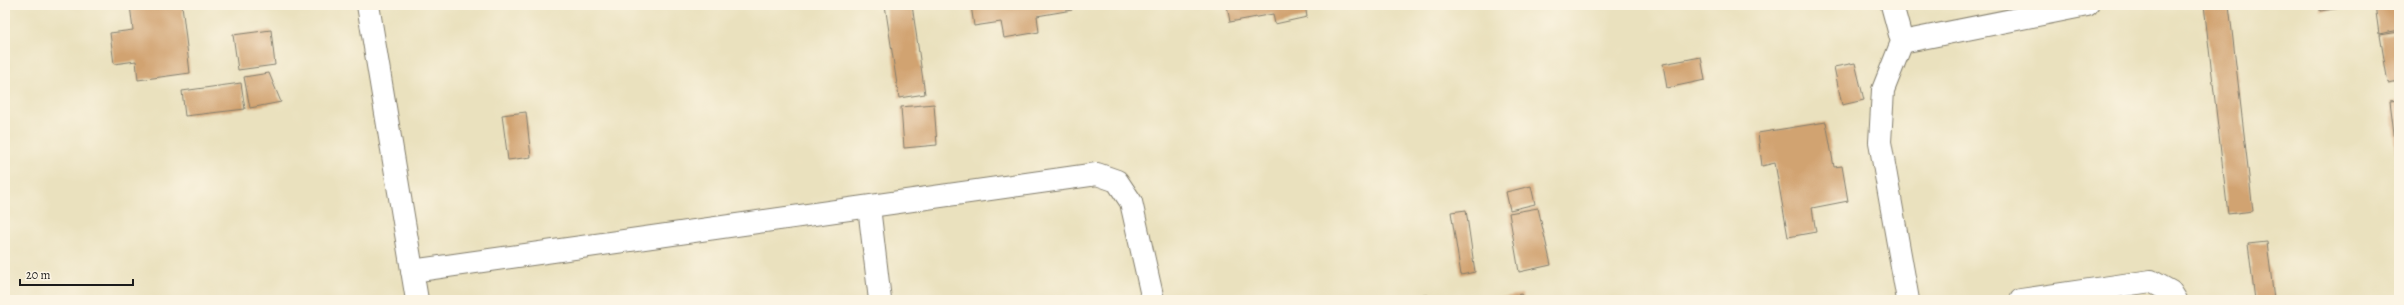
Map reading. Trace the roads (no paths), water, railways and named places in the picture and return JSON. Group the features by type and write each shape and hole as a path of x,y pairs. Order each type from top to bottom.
{"street":[{"path":"368,5 417,300"},
{"path":"1892,5 1902,42 1883,90 1880,142 1908,300"},
{"path":"1902,42 2087,5"},
{"path":"412,271 1097,174 1117,181 1131,202 1153,300"},
{"path":"869,207 880,300"},
{"path":"2021,300 2151,281 2171,292 2176,300"}]}
